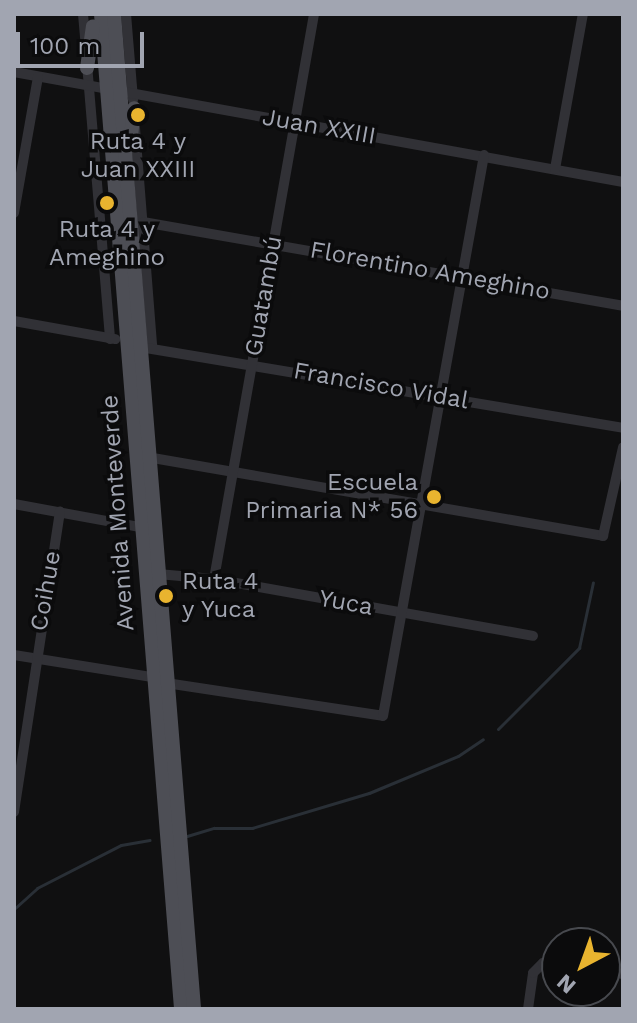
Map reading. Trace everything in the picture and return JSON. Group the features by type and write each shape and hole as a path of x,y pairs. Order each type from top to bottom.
{"main road":[{"path":"87,68 93,54 92,14"},
{"name":"Avenida Monteverde","path":"101,14 124,97 147,457 158,574 159,680 181,1009"},
{"name":"Avenida Monteverde","path":"114,14 133,188 128,200 140,344 139,527 159,680 194,1009"}],"street":[{"path":"83,14 110,339"},
{"path":"126,14 124,97 143,222 140,344"},
{"name":"Guatambú","path":"214,579 314,14"},
{"path":"555,169 583,14"},
{"name":"Juan XXIII","path":"14,72 124,97 295,122 623,182"},
{"path":"14,213 38,77"},
{"path":"14,655 383,716 484,155"},
{"name":"Florentino Ameghino","path":"143,222 462,275 623,306"},
{"name":"Francisco Vidal","path":"14,321 623,428"},
{"path":"147,457 603,536 623,447"},
{"path":"14,504 139,527"},
{"name":"Coihue","path":"14,812 18,756 60,512"},
{"name":"Yuca","path":"158,574 214,579 533,636"},
{"path":"528,1009 533,973 541,965"}],"waterway":[{"path":"498,729 579,648 593,582"},
{"path":"187,836 214,828 252,828 369,793 458,756 483,739"},
{"path":"14,909 37,888 121,845 150,840"}],"place":[{"name":"Ruta 4 y Juan XXIII","path":"138,115"},
{"name":"Ruta 4 y Ameghino","path":"107,203"},
{"name":"Escuela Primaria N* 56","path":"434,497"},
{"name":"Ruta 4 y Yuca","path":"166,596"}]}
